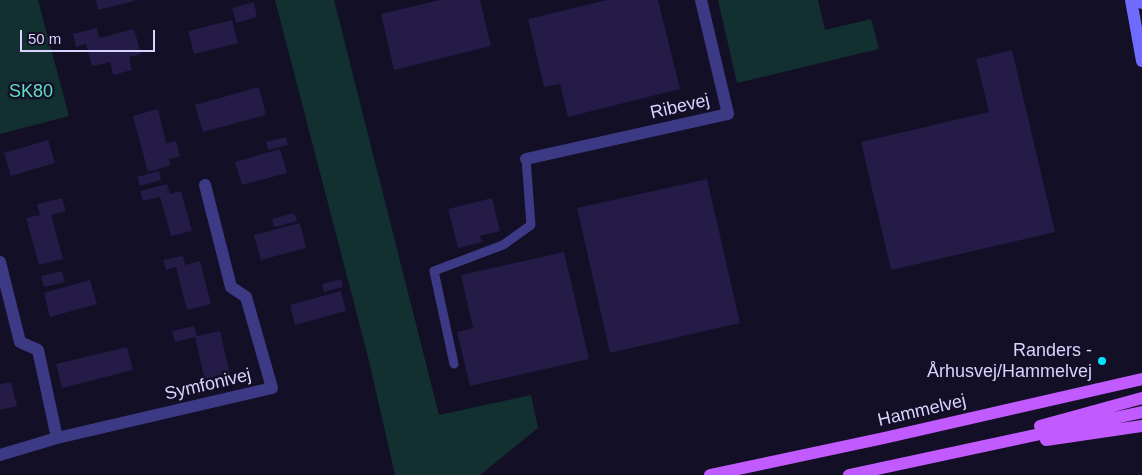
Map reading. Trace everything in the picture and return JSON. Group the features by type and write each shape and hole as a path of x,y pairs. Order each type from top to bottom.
{"main road":[{"path":"1131,0 1142,61"},
{"name":"Hammelvej","path":"710,475 884,438 1142,379"},
{"path":"907,462 1142,398"},
{"path":"849,475 1142,412"},
{"path":"907,462 1142,426"}],"street":[{"name":"Ribevej","path":"526,159 728,114 701,0"},
{"name":"Symfonivej","path":"0,455 57,438 272,388 246,297 231,287 205,185"},
{"path":"0,262 20,342 38,350 57,438"}],"lane":[{"path":"454,364 434,272 503,245 531,225 526,159"}],"green space":[{"name":"SK80","path":"0,0 38,0 69,116 0,134"},
{"path":"275,0 334,0 439,415 531,395 538,428 480,475 395,475 368,357"},
{"path":"718,0 818,0 825,30 871,19 879,49 737,83"}],"building":[{"path":"96,0 134,0 134,1 98,10"},
{"path":"440,0 480,0 491,46 394,70 381,14"},
{"path":"607,0 658,0 680,89 568,117 560,84 544,87 528,19"},
{"path":"254,2 257,17 236,23 232,8"},
{"path":"232,20 238,43 194,54 188,31"},
{"path":"97,28 99,38 134,29 141,54 129,57 132,70 113,75 110,62 92,66 86,44 76,47 73,34"},
{"path":"1012,50 1055,232 891,270 861,142 989,112 976,59"},
{"path":"259,87 266,115 203,132 195,105"},
{"path":"158,109 166,143 176,141 180,156 169,159 171,165 148,172 133,116"},
{"path":"286,137 288,145 268,150 266,142"},
{"path":"48,140 55,163 11,176 4,153"},
{"path":"280,149 287,173 242,185 235,162"},
{"path":"159,171 161,180 140,186 137,177"},
{"path":"707,179 740,323 610,353 577,208"},
{"path":"167,184 170,194 181,191 192,231 171,236 160,197 143,201 140,191"},
{"path":"62,198 66,211 51,215 63,259 39,265 26,218 40,215 37,204"},
{"path":"492,198 500,231 480,236 482,242 458,248 448,209"},
{"path":"294,213 297,221 274,227 272,219"},
{"path":"300,223 306,248 261,260 254,235"},
{"path":"564,252 589,359 470,386 457,332 473,328 461,275"},
{"path":"183,256 185,265 200,261 211,304 187,310 176,267 166,270 163,260"},
{"path":"62,271 65,282 44,287 41,276"},
{"path":"341,279 343,287 324,292 322,284"},
{"path":"90,280 97,304 50,317 44,293"},
{"path":"341,291 346,311 295,325 290,305"},
{"path":"194,326 197,336 220,331 230,375 205,381 195,337 175,342 172,331"},
{"path":"127,347 133,370 62,388 56,364"},
{"path":"11,382 17,406 0,410 0,384"}],"place":[{"name":"Randers - Århusvej/Hammelvej","path":"1102,361"}]}
